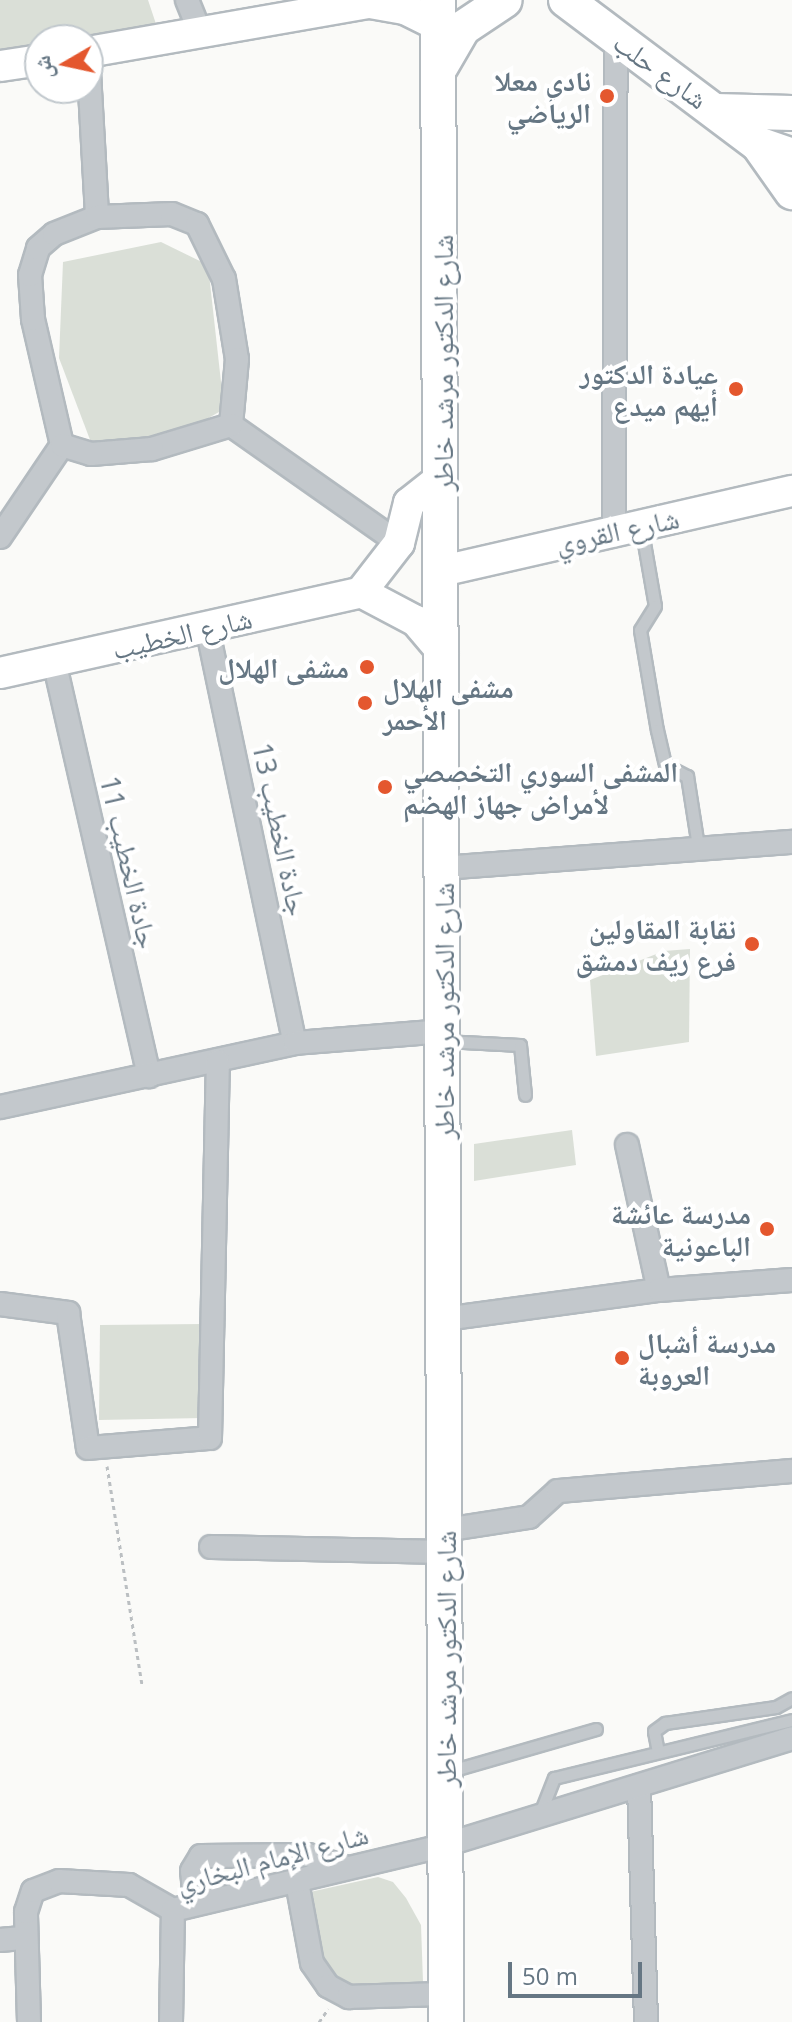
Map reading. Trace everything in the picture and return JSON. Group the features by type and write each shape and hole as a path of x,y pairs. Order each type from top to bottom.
{"main road":[{"path":"441,66 463,28 505,0"},
{"name":"شارع حلب","path":"566,0 716,111 756,128 792,156"},
{"path":"104,50 370,3 440,14"},
{"name":"شارع الدكتور مرشد خاطر","path":"440,14 446,2008"},
{"path":"0,66 24,62"},
{"path":"792,92 756,128 792,192"},
{"name":"شارع حلب","path":"756,128 792,113"},
{"path":"442,477 409,503 399,543 361,592 416,621 443,653"},
{"name":"شارع القروي","path":"442,571 792,491"},
{"name":"شارع الخطيب","path":"1,673 361,592"}],"street":[{"path":"187,0 201,35"},
{"path":"616,37 628,527"},
{"path":"91,104 97,217"},
{"path":"0,537 62,445 33,319 30,275 38,248 54,234 97,217 172,214 197,224 213,249 224,279 237,359 231,425"},
{"path":"62,445 91,454 152,449 231,425"},
{"path":"231,425 399,543"},
{"name":"جادة الخطيب 13","path":"207,627 295,1043"},
{"name":"جادة الخطيب 11","path":"54,661 149,1076"},
{"path":"443,868 698,846 792,842"},
{"path":"0,1107 295,1043 444,1036"},
{"path":"0,1304 68,1313 88,1448 210,1438 218,1061"},
{"path":"627,1145 659,1290"},
{"path":"444,1319 659,1290 792,1280"},
{"path":"211,1547 445,1541 529,1517 558,1491 792,1471"},
{"name":"شارع الإمام البخاري","path":"171,2022 184,1907 445,1845 792,1738"},
{"path":"639,1786 646,2022"},
{"path":"29,2022 25,1938 33,1891 59,1881 129,1885 184,1907 192,1871 201,1856 225,1852 308,1855 347,1868"},
{"path":"297,1882 312,1963 328,1986 349,1997 446,2008"},
{"path":"0,1940 25,1938"}],"lane":[{"path":"628,527 655,606 640,630 657,730 665,765 687,776 698,846"},
{"path":"444,1036 520,1045 525,1095"},
{"path":"658,1752 654,1731 665,1723 776,1707 792,1698"},
{"path":"539,1817 554,1778 792,1720"},
{"path":"445,1773 596,1729"}],"path":[{"path":"104,1446 142,1685"}],"shaded area":[{"path":"0,0 148,0 156,24 104,34 104,24 24,24 24,49 0,54"},
{"path":"161,242 208,265 224,409 183,433 92,445 59,358 63,262"},
{"path":"690,949 689,1042 596,1056 590,980 664,951"},
{"path":"572,1130 576,1165 474,1181 474,1144"},
{"path":"203,1324 203,1418 99,1420 100,1325"},
{"path":"378,1877 393,1882 421,1925 423,1982 350,1987 322,1962 310,1892"}],"place":[{"name":"نادي معلا الرياضي","path":"607,96"},
{"name":"عيادة الدكتور أيهم ميدع","path":"736,389"},
{"name":"مشفى الهلال","path":"367,667"},
{"name":"مشفى الهلال الأحمر","path":"365,703"},
{"name":"المشفى السوري التخصصي لأمراض جهاز الهضم","path":"385,787"},
{"name":"نقابة المقاولين فرع ريف دمشق","path":"752,944"},
{"name":"مدرسة عائشة الباعونية","path":"767,1229"},
{"name":"مدرسة أشبال العروبة","path":"622,1358"}]}
